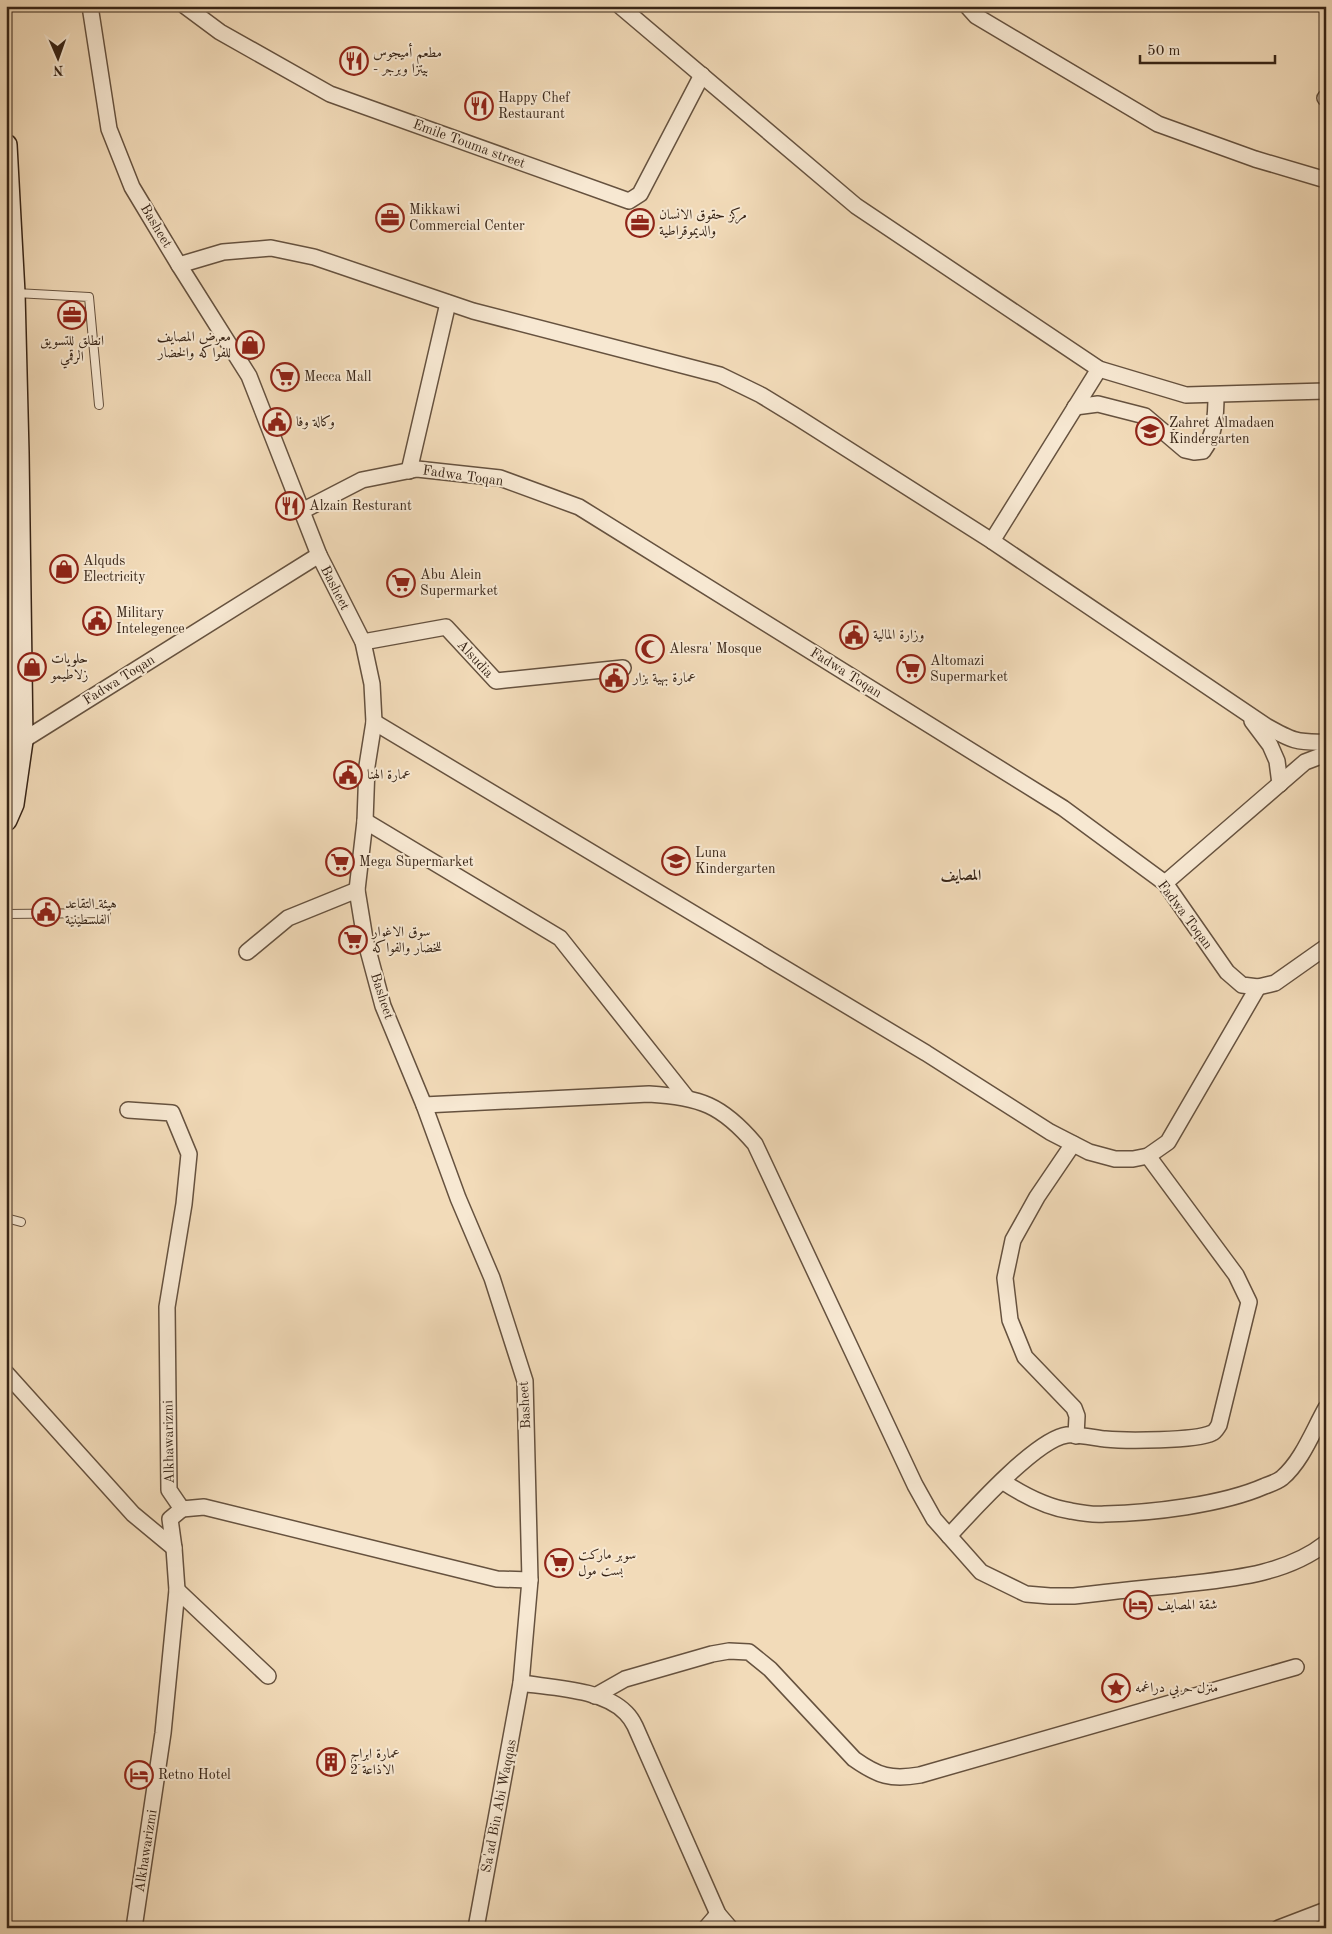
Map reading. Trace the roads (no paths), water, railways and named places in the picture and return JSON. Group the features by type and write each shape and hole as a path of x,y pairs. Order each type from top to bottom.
{"main road":[{"path":"6,145 14,293 22,741 13,804 6,820"}],"street":[{"name":"Basheet","path":"90,6 109,129 132,187 249,376 319,555 363,642 372,684 374,722 367,766 366,821 357,890 365,939 383,1006 424,1105 458,1198 492,1278 525,1381 530,1580 521,1684"},
{"name":"Emile Touma street","path":"185,6 220,32 330,94 630,201 640,194 702,75"},
{"path":"620,6 856,206 1099,369 1186,395 1326,391"},
{"path":"967,6 976,16 1158,124 1255,160 1326,180"},
{"path":"179,265 223,252 271,248 314,257 473,311 720,375 761,395 992,541 1266,726 1291,740 1308,743 1326,742"},
{"path":"410,471 448,303"},
{"path":"992,541 1099,369"},
{"path":"1075,407 1098,404 1145,416 1185,450 1194,452 1203,451 1210,442 1216,417 1216,394"},
{"name":"Fadwa Toqan","path":"302,512 362,480 417,469 500,478 579,507 1063,808 1164,883 1227,972 1242,985 1258,987"},
{"name":"Fadwa Toqan","path":"22,741 319,555"},
{"name":"Alsudia","path":"363,642 446,627 496,681 623,668"},
{"path":"1248,713 1259,732 1270,745 1277,761 1280,784"},
{"path":"374,722 926,1053 1050,1132 1089,1152 1115,1159 1133,1159 1148,1156 1168,1142 1258,987 1274,983 1326,948"},
{"path":"1164,883 1305,762 1326,754"},
{"path":"366,821 560,938 687,1098"},
{"path":"247,952 288,918 357,890"},
{"path":"424,1105 649,1094 687,1098 720,1110 739,1126 755,1144 915,1485 934,1519 981,1572 1026,1594 1074,1596 1246,1577 1285,1564 1318,1549 1326,1543"},
{"name":"Alkhawarizmi","path":"128,1110 172,1113 189,1154 184,1204 167,1307 169,1490 182,1509 170,1519 177,1590 163,1733 134,1928"},
{"path":"1073,1144 1037,1197 1014,1240 1005,1278 1010,1320 1025,1357 1074,1408 1077,1416 1076,1436"},
{"path":"949,1536 1015,1468 1050,1442 1068,1435 1113,1440 1198,1438 1214,1433 1220,1425 1249,1302 1236,1275 1148,1156"},
{"path":"6,1373 133,1514 174,1548"},
{"path":"1002,1481 1020,1493 1042,1503 1070,1511 1103,1515 1164,1509 1222,1500 1253,1491 1281,1479 1300,1456 1326,1408"},
{"path":"182,1509 204,1507 497,1579 530,1580"},
{"path":"177,1590 268,1676"},
{"path":"594,1696 625,1679 712,1654 729,1651 749,1652 770,1669 854,1759 868,1769 901,1778 920,1775 1296,1667"},
{"path":"521,1684 577,1691 611,1702 626,1713 636,1726 718,1914 730,1928"},
{"name":"Sa'ad Bin Abi Waqqas","path":"476,1928 521,1684"},
{"path":"1279,1928 1326,1910"},
{"path":"706,1928 718,1914"}],"lane":[{"path":"14,293 89,297 99,405"},
{"path":"6,914 106,913"},
{"path":"6,1218 21,1222"}],"place":[{"name":"مطعم أميجوس - بيتزا وبرجر","path":"354,61"},
{"name":"Happy Chef Restaurant","path":"479,106"},
{"name":"Mikkawi Commercial Center","path":"390,218"},
{"name":"مركز حقوق الانسان والديموقراطية","path":"640,223"},
{"name":"انطلق للتسويق الرقمي","path":"72,315"},
{"name":"معرض المصايف للفواكه والخضار","path":"250,345"},
{"name":"Mecca Mall","path":"285,377"},
{"name":"وكالة وفا","path":"277,422"},
{"name":"Zahret Almadaen Kindergarten","path":"1150,431"},
{"name":"Alzain Resturant","path":"290,506"},
{"name":"Alquds Electricity","path":"64,569"},
{"name":"Abu Alein Supermarket","path":"401,583"},
{"name":"Military Intelegence","path":"97,621"},
{"name":"وزارة المالية","path":"854,635"},
{"name":"Alesra' Mosque","path":"650,649"},
{"name":"حلويات زلاطيمو","path":"32,667"},
{"name":"Altomazi Supermarket","path":"911,669"},
{"name":"عمارة بهية بزار","path":"614,678"},
{"name":"عمارة الهنا","path":"348,775"},
{"name":"Luna Kindergarten","path":"676,861"},
{"name":"Mega Supermarket","path":"340,862"},
{"name":"هيئة التقاعد الفلسطينية","path":"46,912"},
{"name":"سوق الاغوار للخضار والفواكه","path":"353,940"},
{"name":"سوبر ماركت بست مول","path":"559,1563"},
{"name":"شقة المصايف","path":"1138,1605"},
{"name":"منزل حربي دراغمه","path":"1116,1688"},
{"name":"عمارة ابراج الاذاعة 2","path":"331,1762"},
{"name":"Retno Hotel","path":"139,1775"}],"district":[{"name":"المصايف","path":"961,876"}]}
